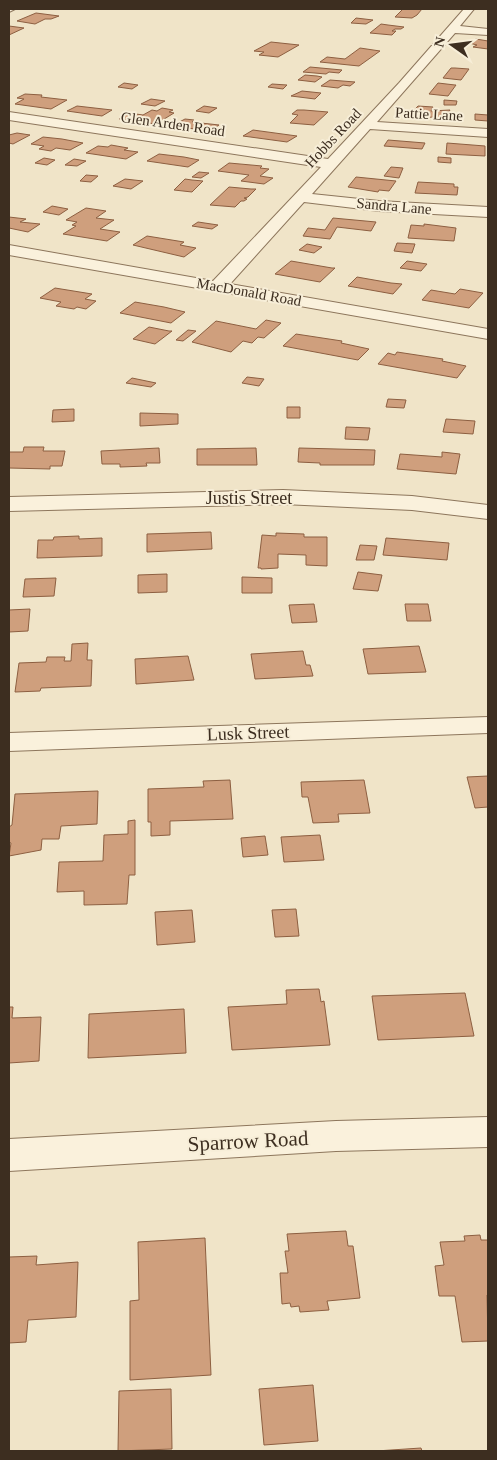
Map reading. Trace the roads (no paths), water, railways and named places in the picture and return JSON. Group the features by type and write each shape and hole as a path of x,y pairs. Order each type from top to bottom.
{"street":[{"name":"Hobbs Road","path":"218,286 367,126 469,9"},
{"path":"451,29 488,32"},
{"name":"Glen Arden Road","path":"9,116 332,164"},
{"name":"Pattie Lane","path":"367,126 488,133"},
{"name":"Sandra Lane","path":"301,197 379,206 488,212"},
{"name":"MacDonald Road","path":"9,250 488,334"},
{"name":"Justis Street","path":"9,504 283,497 412,503 488,512"},
{"name":"Lusk Street","path":"9,742 488,725"},
{"name":"Sparrow Road","path":"9,1155 336,1136 488,1132"}]}
